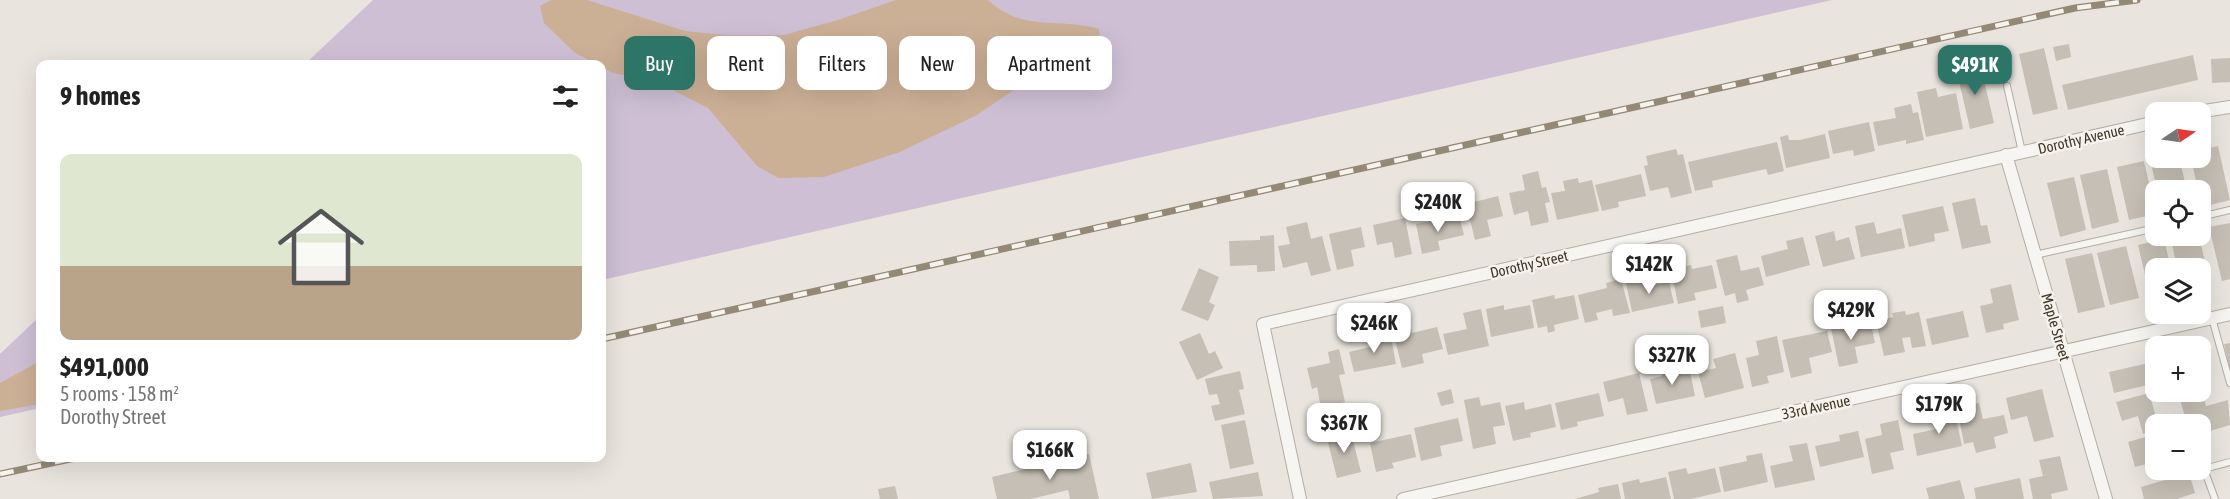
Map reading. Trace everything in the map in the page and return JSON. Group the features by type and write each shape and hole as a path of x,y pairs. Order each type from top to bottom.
{"street":[{"path":"2211,110 2230,107"},
{"name":"Dorothy Avenue","path":"2006,155 2145,124"},
{"name":"Maple Street","path":"2006,155 2106,499"},
{"name":"Dorothy Street","path":"1300,499 1263,324 2006,155"},
{"name":"33rd Avenue","path":"1403,499 2230,314"}],"lane":[{"path":"2007,86 2022,152"},
{"path":"2211,214 2230,210"},
{"path":"2035,255 2145,230"},
{"path":"2212,318 2230,383"},
{"path":"2215,499 2205,469 2230,462"}],"shaded area":[{"path":"373,0 1832,0 606,279 606,60 309,60"},
{"path":"551,0 587,0 685,31 726,35 784,35 896,0 988,0 1015,17 1028,21 1099,29 1100,36 987,36 987,90 1014,90 977,115 900,152 824,177 778,178 757,166 708,108 673,90 695,90 695,36 624,36 624,75 606,69 606,60 589,60 574,52 544,23 540,6"},
{"path":"36,320 36,409 0,417 0,354"},
{"path":"36,363 36,405 0,411 0,383"}],"building":[{"path":"2069,44 2071,57 2056,61 2053,47"},
{"path":"2044,48 2058,109 2033,115 2019,54"},
{"path":"2193,55 2198,80 2068,110 2062,85"},
{"path":"2230,58 2230,82 2212,83 2211,59"},
{"path":"1980,63 1994,123 1970,129 1956,68"},
{"path":"1936,88 1938,97 1956,93 1963,129 1926,137 1917,92"},
{"path":"1911,104 1913,113 1918,112 1924,140 1906,144 1906,140 1878,146 1873,122 1896,118 1894,108"},
{"path":"1869,122 1875,151 1854,156 1853,150 1833,154 1828,131"},
{"path":"1825,134 1830,158 1786,168 1780,137 1788,135 1789,140 1800,140"},
{"path":"1777,142 1784,171 1768,175 1766,169 1712,181 1713,187 1695,191 1688,162"},
{"path":"2218,146 2230,200 2211,205 2211,180 2196,180 2193,168 2211,168 2211,148"},
{"path":"1676,149 1678,155 1683,154 1692,193 1671,198 1668,187 1650,191 1644,166 1648,165 1646,156"},
{"path":"2144,161 2148,180 2145,180 2145,216 2129,220 2117,167"},
{"path":"2152,168 2182,168 2184,180 2155,180"},
{"path":"2107,169 2119,222 2092,229 2080,175"},
{"path":"1538,171 1542,188 1546,187 1550,202 1545,203 1549,222 1531,226 1528,211 1514,215 1509,193 1525,190 1522,175"},
{"path":"1641,174 1646,196 1618,202 1619,207 1602,211 1595,185"},
{"path":"2074,177 2086,230 2060,237 2047,183"},
{"path":"1578,178 1579,183 1592,180 1599,211 1557,220 1551,193 1565,191 1563,181"},
{"path":"1498,196 1503,216 1487,220 1491,236 1475,240 1466,204"},
{"path":"1975,198 1981,226 1987,225 1991,243 1962,249 1952,203"},
{"path":"1943,206 1949,231 1934,234 1935,241 1909,247 1902,215"},
{"path":"1459,215 1464,235 1438,241 1440,250 1422,254 1416,224"},
{"path":"1405,218 1412,254 1395,258 1392,242 1377,245 1373,225"},
{"path":"1307,222 1311,239 1322,236 1331,271 1311,276 1307,262 1283,268 1278,246 1290,244 1286,227"},
{"path":"1874,222 1877,234 1901,228 1905,248 1861,257 1855,226"},
{"path":"2230,223 2230,279 2222,281 2211,227"},
{"path":"1361,227 1365,247 1351,250 1354,266 1337,270 1329,234"},
{"path":"1834,231 1836,241 1849,237 1855,259 1823,267 1815,236"},
{"path":"1274,235 1275,271 1257,272 1257,265 1230,266 1229,241 1260,240 1260,236"},
{"path":"1803,237 1810,265 1766,277 1761,256 1788,249 1786,241"},
{"path":"2145,243 2145,246 2166,246 2169,258 2145,258 2145,275 2138,245"},
{"path":"2126,246 2139,298 2110,305 2097,253"},
{"path":"2172,246 2201,246 2204,258 2175,258"},
{"path":"2092,253 2105,307 2078,313 2065,259"},
{"path":"1737,255 1741,271 1759,267 1764,285 1746,290 1749,300 1737,303 1735,293 1725,296 1716,260"},
{"path":"1691,265 1692,269 1712,265 1717,288 1694,293 1696,300 1678,304 1671,269"},
{"path":"1199,268 1219,277 1209,302 1215,305 1208,321 1181,310"},
{"path":"1647,278 1649,286 1669,282 1674,303 1632,312 1626,283"},
{"path":"1621,279 1630,313 1613,316 1612,309 1596,313 1598,320 1585,323 1578,295 1607,288 1606,283"},
{"path":"2011,284 2019,320 2003,324 2004,329 1986,333 1980,306 1993,303 1990,289"},
{"path":"1554,295 1555,299 1574,295 1579,319 1554,325 1555,331 1548,333 1547,326 1538,328 1532,300"},
{"path":"1504,305 1504,310 1530,305 1534,328 1491,337 1486,309"},
{"path":"1723,306 1726,323 1701,328 1698,311"},
{"path":"1481,309 1489,346 1448,355 1443,334 1467,329 1463,313"},
{"path":"1905,311 1906,315 1919,312 1926,346 1912,348 1910,337 1902,338 1905,352 1884,356 1876,321 1893,317 1892,313"},
{"path":"1963,311 1969,337 1932,345 1926,319"},
{"path":"1870,320 1875,343 1855,347 1858,363 1839,367 1831,328"},
{"path":"1411,327 1412,333 1437,327 1443,349 1422,354 1424,363 1402,368 1393,331"},
{"path":"1827,331 1832,352 1809,358 1812,373 1791,378 1782,340"},
{"path":"1390,332 1396,364 1354,372 1349,352 1370,347 1367,336"},
{"path":"1200,333 1209,354 1215,351 1223,368 1197,380 1179,342"},
{"path":"1777,336 1784,372 1767,376 1769,383 1752,387 1746,358 1759,355 1756,341"},
{"path":"2230,343 2230,367 2229,367 2224,344"},
{"path":"1339,349 1345,374 1339,375 1345,402 1321,408 1317,387 1312,389 1307,368 1330,363 1328,352"},
{"path":"1735,353 1744,388 1705,398 1698,372 1716,368 1713,359"},
{"path":"2145,364 2145,386 2114,393 2109,372"},
{"path":"1679,366 1680,373 1690,371 1695,396 1656,404 1650,379 1662,376 1661,370"},
{"path":"1240,371 1244,389 1239,390 1245,414 1215,421 1211,406 1220,404 1217,394 1209,395 1205,379"},
{"path":"1639,373 1648,411 1627,415 1623,398 1608,402 1603,382"},
{"path":"1451,389 1454,403 1441,406 1437,393"},
{"path":"2042,389 2054,437 2034,442 2027,416 2011,420 2006,398"},
{"path":"1599,393 1604,416 1577,422 1578,426 1561,430 1555,403"},
{"path":"2145,394 2145,402 2152,402 2155,414 2145,414 2145,433 2143,434 2138,416 2122,421 2116,402"},
{"path":"1479,397 1481,406 1500,402 1505,425 1493,427 1496,444 1473,449 1464,400"},
{"path":"2228,400 2230,425 2211,431 2211,414 2184,414 2181,402 2205,402 2206,406"},
{"path":"1524,402 1525,410 1551,404 1556,427 1530,433 1531,437 1513,441 1505,406"},
{"path":"1979,403 1983,419 2004,415 2008,433 1994,437 1996,448 1976,453 1973,442 1964,444 1957,408"},
{"path":"1954,409 1962,446 1917,456 1913,434 1937,429 1934,413"},
{"path":"1458,418 1463,441 1440,446 1442,456 1421,461 1414,428"},
{"path":"1245,420 1254,464 1230,469 1221,425"},
{"path":"1898,420 1904,450 1890,453 1894,469 1872,474 1865,439 1882,435 1880,424"},
{"path":"1350,429 1361,472 1337,478 1326,435"},
{"path":"1858,431 1864,457 1820,467 1815,446 1840,441 1839,435"},
{"path":"1411,434 1416,457 1392,463 1394,468 1376,472 1370,443"},
{"path":"2145,437 2145,464 2135,467 2128,442"},
{"path":"1807,443 1815,480 1775,488 1770,466 1793,461 1789,446"},
{"path":"1762,453 1768,482 1724,492 1719,467 1747,461 1746,456"},
{"path":"1089,454 1099,499 1070,499 1068,490 1031,499 997,499 992,477"},
{"path":"2060,456 2068,490 2051,494 2052,499 2033,499 2029,479 2043,476 2039,460"},
{"path":"1191,463 1197,492 1152,499 1146,473"},
{"path":"1686,468 1688,474 1715,468 1721,492 1691,499 1674,499 1668,472"},
{"path":"1258,472 1263,496 1213,499 1209,482"},
{"path":"1666,477 1671,499 1625,499 1622,483 1639,479 1640,483"},
{"path":"2020,478 2024,499 1976,499 1974,488"},
{"path":"1960,480 1965,499 1929,499 1926,488"},
{"path":"2165,480 2191,480 2195,493 2177,499 2144,499 2141,487"},
{"path":"1618,484 1621,499 1575,499 1599,492 1598,488"},
{"path":"895,486 898,499 880,499 878,489"}],"railway":[{"path":"606,338 2075,8 2137,0"},
{"path":"0,474 56,462"}]}
